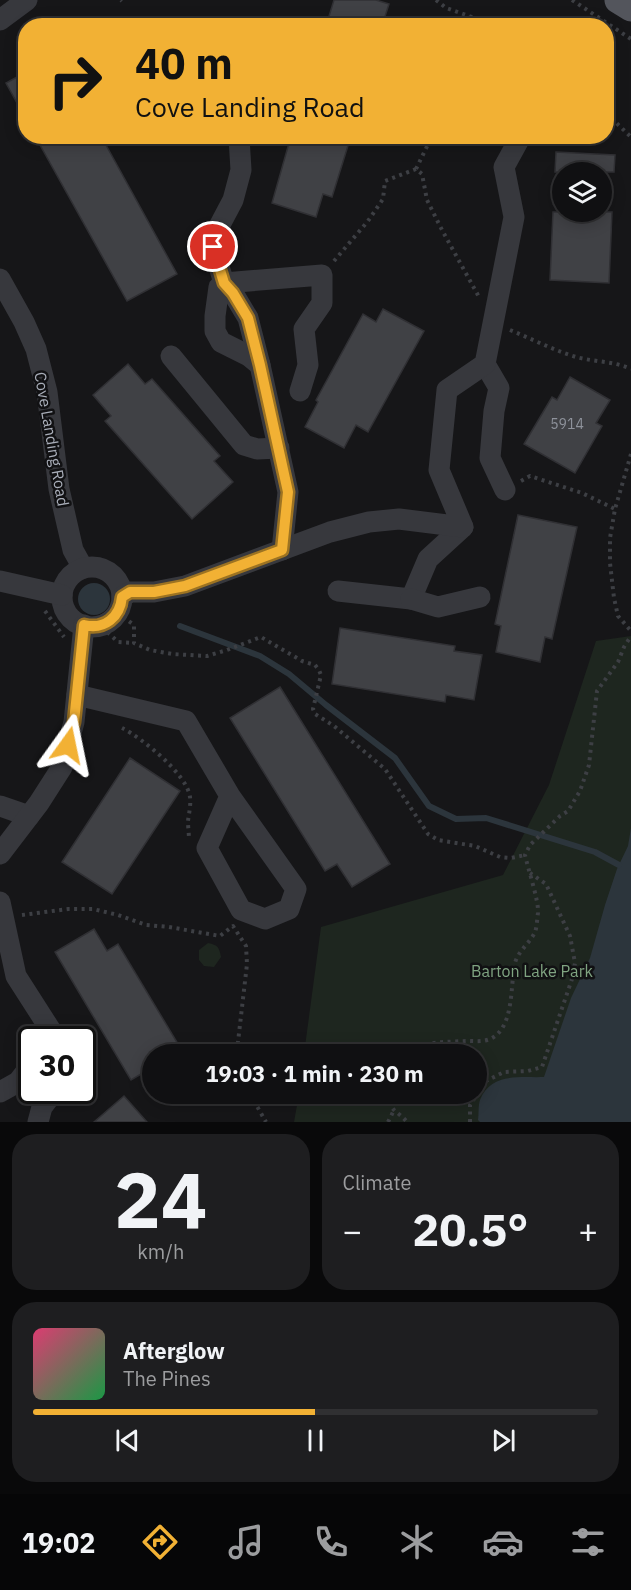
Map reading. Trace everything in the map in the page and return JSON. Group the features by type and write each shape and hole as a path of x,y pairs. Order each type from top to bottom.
{"main road":[{"path":"618,0 631,8"}],"street":[{"path":"0,21 27,0"},
{"path":"239,144 241,170 233,200 214,236 213,247 224,283 248,318 279,448 288,492 282,550"},
{"path":"505,490 490,458 494,411 499,388 485,364 514,217 504,167 517,144"},
{"path":"260,365 249,356 221,342 215,332 219,287 224,283 322,275 322,303 304,329 308,365 300,391"},
{"name":"Cove Landing Road","path":"0,279 36,349 47,392 59,489 73,550 83,568"},
{"path":"171,356 244,445 257,449 279,448"},
{"path":"463,527 439,470 447,390 485,364"},
{"path":"0,854 62,767 74,722 81,651 106,615 121,588 117,579 102,569 83,568 75,572 64,587 62,595 63,604 73,620 106,615 130,592 154,592 185,586 330,532 369,522 399,519 463,527"},
{"path":"411,599 428,559 463,527"},
{"path":"0,581 62,595"},
{"path":"338,591 411,599 438,607 480,597"},
{"path":"77,695 186,721 230,796 296,889 290,909 265,920 237,920 242,910 207,848 230,796"},
{"path":"0,806 29,816"},
{"path":"2,909 7,977 16,976 46,1026"},
{"path":"0,1092 18,1082"},
{"path":"38,1122 44,1104"}],"path":[{"path":"436,0 446,8 474,18"},
{"path":"572,0 599,18"},
{"path":"614,28 631,39"},
{"path":"614,120 631,137"},
{"path":"322,275 373,214 382,199 385,181 417,169 428,144"},
{"path":"417,169 422,174 427,200 442,230 473,289 494,320 509,330 575,357 624,365 631,369"},
{"path":"631,454 615,509 610,538 610,563 618,616 631,631"},
{"path":"505,490 530,477 582,493 615,509"},
{"path":"37,606 49,617 72,648 81,651"},
{"path":"106,615 134,625 134,643"},
{"path":"106,615 118,642 134,643 150,651 207,656 261,637 302,661 315,665 321,675 313,709 315,714 334,726 385,769 428,834 438,840 475,846 500,857 511,858 525,855"},
{"path":"431,1044 484,1041 493,1038 502,1028 511,1001 516,961 535,931 538,910 525,855 531,845 568,811 580,791 589,765 597,691 618,662 631,636"},
{"path":"114,724 142,740 164,758 184,785 191,799 188,824 189,841"},
{"path":"487,1080 504,1072 528,1071 542,1067 572,979 574,963 570,936 546,884 529,873"},
{"path":"2,909 93,909 146,925 220,936 237,920 246,946 247,964 238,1044"},
{"path":"256,1104 266,1122"},
{"path":"389,1104 407,1122"},
{"path":"470,1122 471,1104"},
{"path":"388,1122 394,1110"}],"green space":[{"name":"Barton Lake Park","path":"631,636 631,1122 294,1122 297,1104 487,1104 487,1044 305,1044 321,927 503,875 549,785 596,641"},
{"path":"208,943 219,949 221,957 214,967 204,966 199,960 199,950"}],"shaded area":[{"path":"94,583 105,588 110,599 105,610 94,615 83,610 78,599 83,588"},
{"path":"631,828 631,1122 480,1122 478,1120 479,1104 487,1104 487,1089 491,1085 507,1078 544,1077 571,998 590,958 617,869 628,846"}],"building":[{"path":"334,0 376,0 389,4 385,18 328,18"},
{"path":"18,76 18,105 6,83"},
{"path":"39,144 105,144 177,274 127,301"},
{"path":"289,144 349,144 332,197 323,194 316,217 272,203"},
{"path":"556,152 615,155 614,172 612,172 612,162 556,162"},
{"path":"553,222 612,222 609,283 550,280"},
{"path":"383,309 424,331 368,432 356,425 344,448 305,427 318,402 316,400 363,314 376,322"},
{"path":"128,364 145,384 152,379 220,456 214,461 233,482 192,519 105,421 111,416 93,395"},
{"path":"570,377 610,400 596,423 602,426 575,473 524,444 552,397 557,400"},
{"path":"518,515 577,527 552,639 545,637 540,662 496,652 501,626 495,624"},
{"path":"340,628 455,646 454,651 482,655 474,700 446,695 445,702 332,684"},
{"path":"280,687 390,864 352,887 337,864 325,871 230,718"},
{"path":"130,758 180,791 112,894 62,862"},
{"path":"94,929 107,951 118,944 178,1044 142,1044 142,1074 131,1080 55,952"},
{"path":"124,1096 147,1122 94,1122"}],"waterway":[{"path":"180,626 260,656 289,674 395,758 429,806 456,819 486,818 595,852 619,865"}],"route":[{"path":"68,745 74,722 84,625 99,626 113,619 118,613 122,597 130,592 154,592 185,586 282,550 288,492 260,365 248,318 224,283 213,247"}]}
